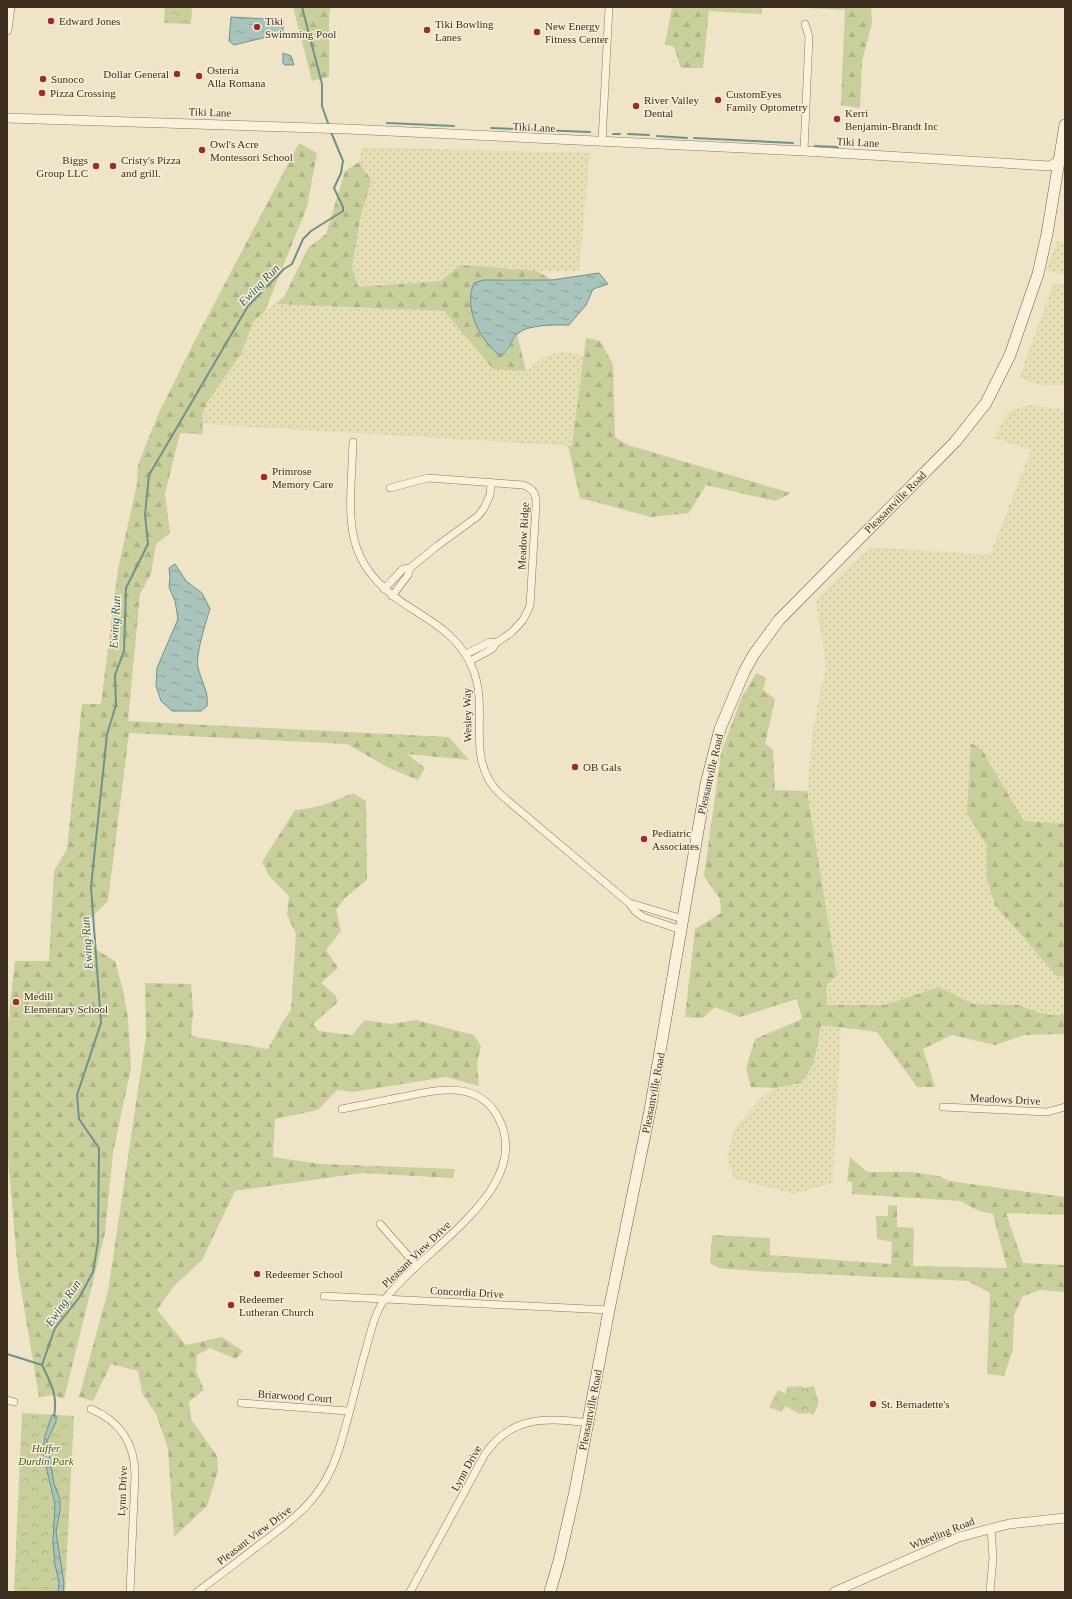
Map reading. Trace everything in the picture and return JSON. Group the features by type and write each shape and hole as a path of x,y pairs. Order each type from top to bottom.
{"main road":[{"name":"Pleasantville Road","path":"550,1592 560,1558 588,1423 608,1310 650,1110 713,752 726,712 744,672 758,648 779,620 955,442 986,403 1010,355 1032,295 1047,234 1065,125"}],"street":[{"path":"7,30 10,7"},
{"path":"602,142 609,7"},
{"path":"804,24 809,37 804,151"},
{"name":"Tiki Lane","path":"7,118 347,129 804,151 1050,166 1058,161"},
{"name":"Wesley Way","path":"353,442 350,502 352,533 361,559 376,581 384,589 392,596 440,626 455,640 466,654 480,692 479,750 483,769 490,783 500,794 629,903 635,911 643,917 682,924"},
{"name":"Meadow Ridge","path":"390,488 428,478 523,485 531,488 536,497 530,606 523,620 512,632 496,643 492,649 470,662"},
{"path":"384,589 403,569 410,568 478,516 484,508 490,495 491,482"},
{"path":"392,596 408,575 410,568"},
{"name":"Meadow Ridge","path":"466,654 490,642 496,643"},
{"name":"Wesley Way","path":"629,903 682,924"},
{"name":"Pleasant View Drive","path":"197,1592 285,1526 312,1501 320,1491 333,1464 377,1313 385,1300 417,1266 450,1237 487,1196 498,1177 505,1156 505,1135 502,1124 497,1115 482,1100 463,1091 441,1089 342,1110"},
{"name":"Meadows Drive","path":"943,1107 1047,1112 1065,1107"},
{"path":"380,1224 417,1266"},
{"name":"Concordia Drive","path":"324,1296 608,1310"},
{"name":"Briarwood Court","path":"241,1403 348,1411"},
{"name":"Lynn Drive","path":"92,1409 103,1414 121,1430 134,1456 130,1592"},
{"name":"Lynn Drive","path":"410,1592 482,1460 498,1439 518,1426 538,1419 558,1419 588,1423"},
{"name":"Wheeling Road","path":"834,1592 953,1540 991,1528 1022,1522 1065,1518"},
{"path":"990,1592 993,1558 991,1528"}],"shaded area":[{"path":"362,147 590,153 579,271 537,271 461,265 440,281 358,287 352,267 360,220 371,180 359,162"},
{"path":"1057,242 1065,242 1065,275 1046,271"},
{"path":"1054,283 1065,285 1065,385 1041,385 1019,378"},
{"path":"275,304 444,311 472,345 526,371 544,357 562,351 584,356 572,446 202,424 202,415 208,401 241,354 253,322"},
{"path":"1027,405 1063,409 1065,441 1065,824 1024,821 982,750 967,813 987,846 987,880 995,905 1057,975 1065,977 1065,1015 1046,1015 1018,1005 973,1004 939,988 885,1005 826,1005 825,985 837,974 807,791 813,729 826,666 816,600 870,547 990,555 1031,450 995,438 1008,412"},
{"path":"821,1025 841,1027 833,1183 794,1194 734,1179 727,1158 734,1129 760,1099 775,1088 801,1083 814,1063"}],"green space":[{"path":"165,7 192,7 191,24 164,23"},
{"path":"293,7 331,7 329,14 329,77 312,81"},
{"path":"672,7 762,7 762,14 709,11 703,68 681,68 674,47 665,44"},
{"path":"787,7 871,7 872,23 862,61 860,108 841,105 845,10"},
{"path":"299,143 317,153 307,207 265,311 253,322 241,354 208,401 202,415 203,434 180,433 165,494 170,533 156,544 151,574 140,594 128,721 449,737 469,760 407,754 425,768 418,780 389,768 347,744 129,733 108,901 88,921 90,946 115,961 123,990 128,1018 131,1068 113,1153 105,1233 64,1399 54,1395 39,1397 18,1271 7,1148 7,1032 15,961 49,961 54,871 67,849 82,704 101,704 118,569 137,484 138,465 157,417 194,342"},
{"path":"359,162 371,180 360,220 352,267 358,287 440,281 461,265 537,271 552,280 501,279 478,328 492,349 500,356 508,351 517,334 526,371 493,369 444,311 275,304 284,297 308,248 326,234 345,171"},
{"path":"586,338 600,341 613,364 615,437 628,445 791,493 775,501 706,485 689,513 651,517 580,498 568,446 572,446"},
{"path":"756,673 766,678 763,690 775,699 765,744 773,749 775,790 807,791 837,975 826,985 827,1005 885,1005 939,987 973,1004 1018,1005 1046,1015 1065,1015 1065,1034 1025,1035 995,1045 952,1035 923,1049 935,1087 917,1087 877,1032 821,1025 814,1063 801,1083 775,1088 751,1087 746,1068 755,1039 802,1019 797,999 740,1017 715,1007 703,1018 685,1017 695,929 721,913 720,899 704,876 721,753 741,699"},
{"path":"971,743 982,750 1024,821 1065,824 1065,977 1057,976 995,905 987,880 987,846 967,813"},
{"path":"353,793 366,801 367,880 345,898 336,910 341,931 326,950 338,968 321,983 335,995 338,1002 313,1024 319,1031 352,1035 365,1020 391,1024 416,1020 474,1035 481,1046 477,1063 479,1086 446,1077 353,1092 337,1090 318,1110 275,1119 273,1157 321,1164 455,1169 453,1178 362,1173 235,1191 202,1260 173,1287 157,1310 186,1345 222,1337 243,1351 236,1359 210,1348 197,1355 196,1371 204,1390 189,1402 191,1419 217,1456 218,1471 207,1506 174,1537 168,1449 157,1416 142,1393 138,1371 111,1364 93,1401 79,1397 108,1291 146,1036 145,983 191,984 193,1012 191,1036 268,1049 291,1010 296,934 287,915 289,896 269,876 262,862 295,810 332,802"},
{"path":"850,1157 867,1172 912,1172 939,1176 949,1181 1065,1197 1065,1215 1006,1213 1023,1263 1065,1265 1065,1292 1040,1290 1023,1296 1014,1315 1013,1350 1004,1376 987,1374 990,1293 968,1281 752,1271 718,1268 710,1263 712,1235 770,1238 770,1255 891,1264 892,1242 877,1239 876,1216 888,1216 888,1205 897,1206 897,1227 914,1228 913,1266 1007,1268 993,1214 979,1211 960,1201 852,1194 852,1182 847,1181"},
{"path":"802,1386 804,1388 814,1386 818,1404 813,1415 809,1413 799,1414 785,1406 781,1412 769,1407 778,1390 786,1394 787,1387"},
{"name":"Huffer Durdin Park","path":"22,1413 74,1416 65,1592 14,1592"}],"water":[{"name":"Tiki Swimming Pool","path":"231,17 283,20 283,33 234,45 229,41"},
{"path":"283,53 291,56 294,65 285,65 283,63"},
{"path":"599,273 608,284 593,289 586,305 569,325 528,328 517,334 507,351 500,356 486,341 475,323 471,303 471,293 474,283 483,280 552,280"},
{"path":"175,564 186,581 202,593 210,609 201,639 197,662 207,696 207,706 201,711 172,711 161,701 156,686 157,668 178,619 175,601 169,587 169,568"},
{"path":"52,1415 56,1415 56,1422 47,1441 54,1484 60,1499 60,1511 56,1532 64,1583 63,1592 58,1592 59,1582 55,1565 53,1541 55,1504 43,1454 45,1436"}],"waterway":[{"name":"Ewing Run","path":"302,7 322,84 322,106 329,126"},
{"path":"387,123 454,126"},
{"path":"491,128 590,132"},
{"name":"Ewing Run","path":"54,1416 55,1402 53,1390 42,1365 55,1328 79,1298 93,1272 98,1242 99,1148 79,1119 77,1095 101,1023 91,887 107,734 116,705 115,675 124,651 126,588 148,544 145,515 149,475 248,306 284,269 292,264 303,239 311,231 343,211 343,207 334,188 341,173 343,161 331,132"},
{"path":"613,134 620,134"},
{"path":"628,134 649,135"},
{"path":"657,136 687,138"},
{"path":"694,138 793,143"},
{"path":"815,146 838,147"},
{"name":"Ewing Run","path":"7,1354 42,1365"}],"place":[{"name":"Edward Jones","path":"51,21"},
{"name":"Tiki Swimming Pool","path":"257,27"},
{"name":"Tiki Bowling Lanes","path":"427,30"},
{"name":"New Energy Fitness Center","path":"537,32"},
{"name":"Dollar General","path":"177,74"},
{"name":"Osteria Alla Romana","path":"199,76"},
{"name":"Sunoco","path":"43,79"},
{"name":"Pizza Crossing","path":"42,93"},
{"name":"CustomEyes Family Optometry","path":"718,100"},
{"name":"River Valley Dental","path":"636,106"},
{"name":"Kerri Benjamin-Brandt Inc","path":"837,119"},
{"name":"Owl's Acre Montessori School","path":"202,150"},
{"name":"Biggs Group LLC","path":"96,166"},
{"name":"Cristy's Pizza and grill.","path":"113,166"},
{"name":"Primrose Memory Care","path":"264,477"},
{"name":"OB Gals","path":"575,767"},
{"name":"Pediatric Associates","path":"644,839"},
{"name":"Medill Elementary School","path":"16,1002"},
{"name":"Redeemer School","path":"257,1274"},
{"name":"Redeemer Lutheran Church","path":"231,1305"},
{"name":"St. Bernadette's","path":"873,1404"}]}
